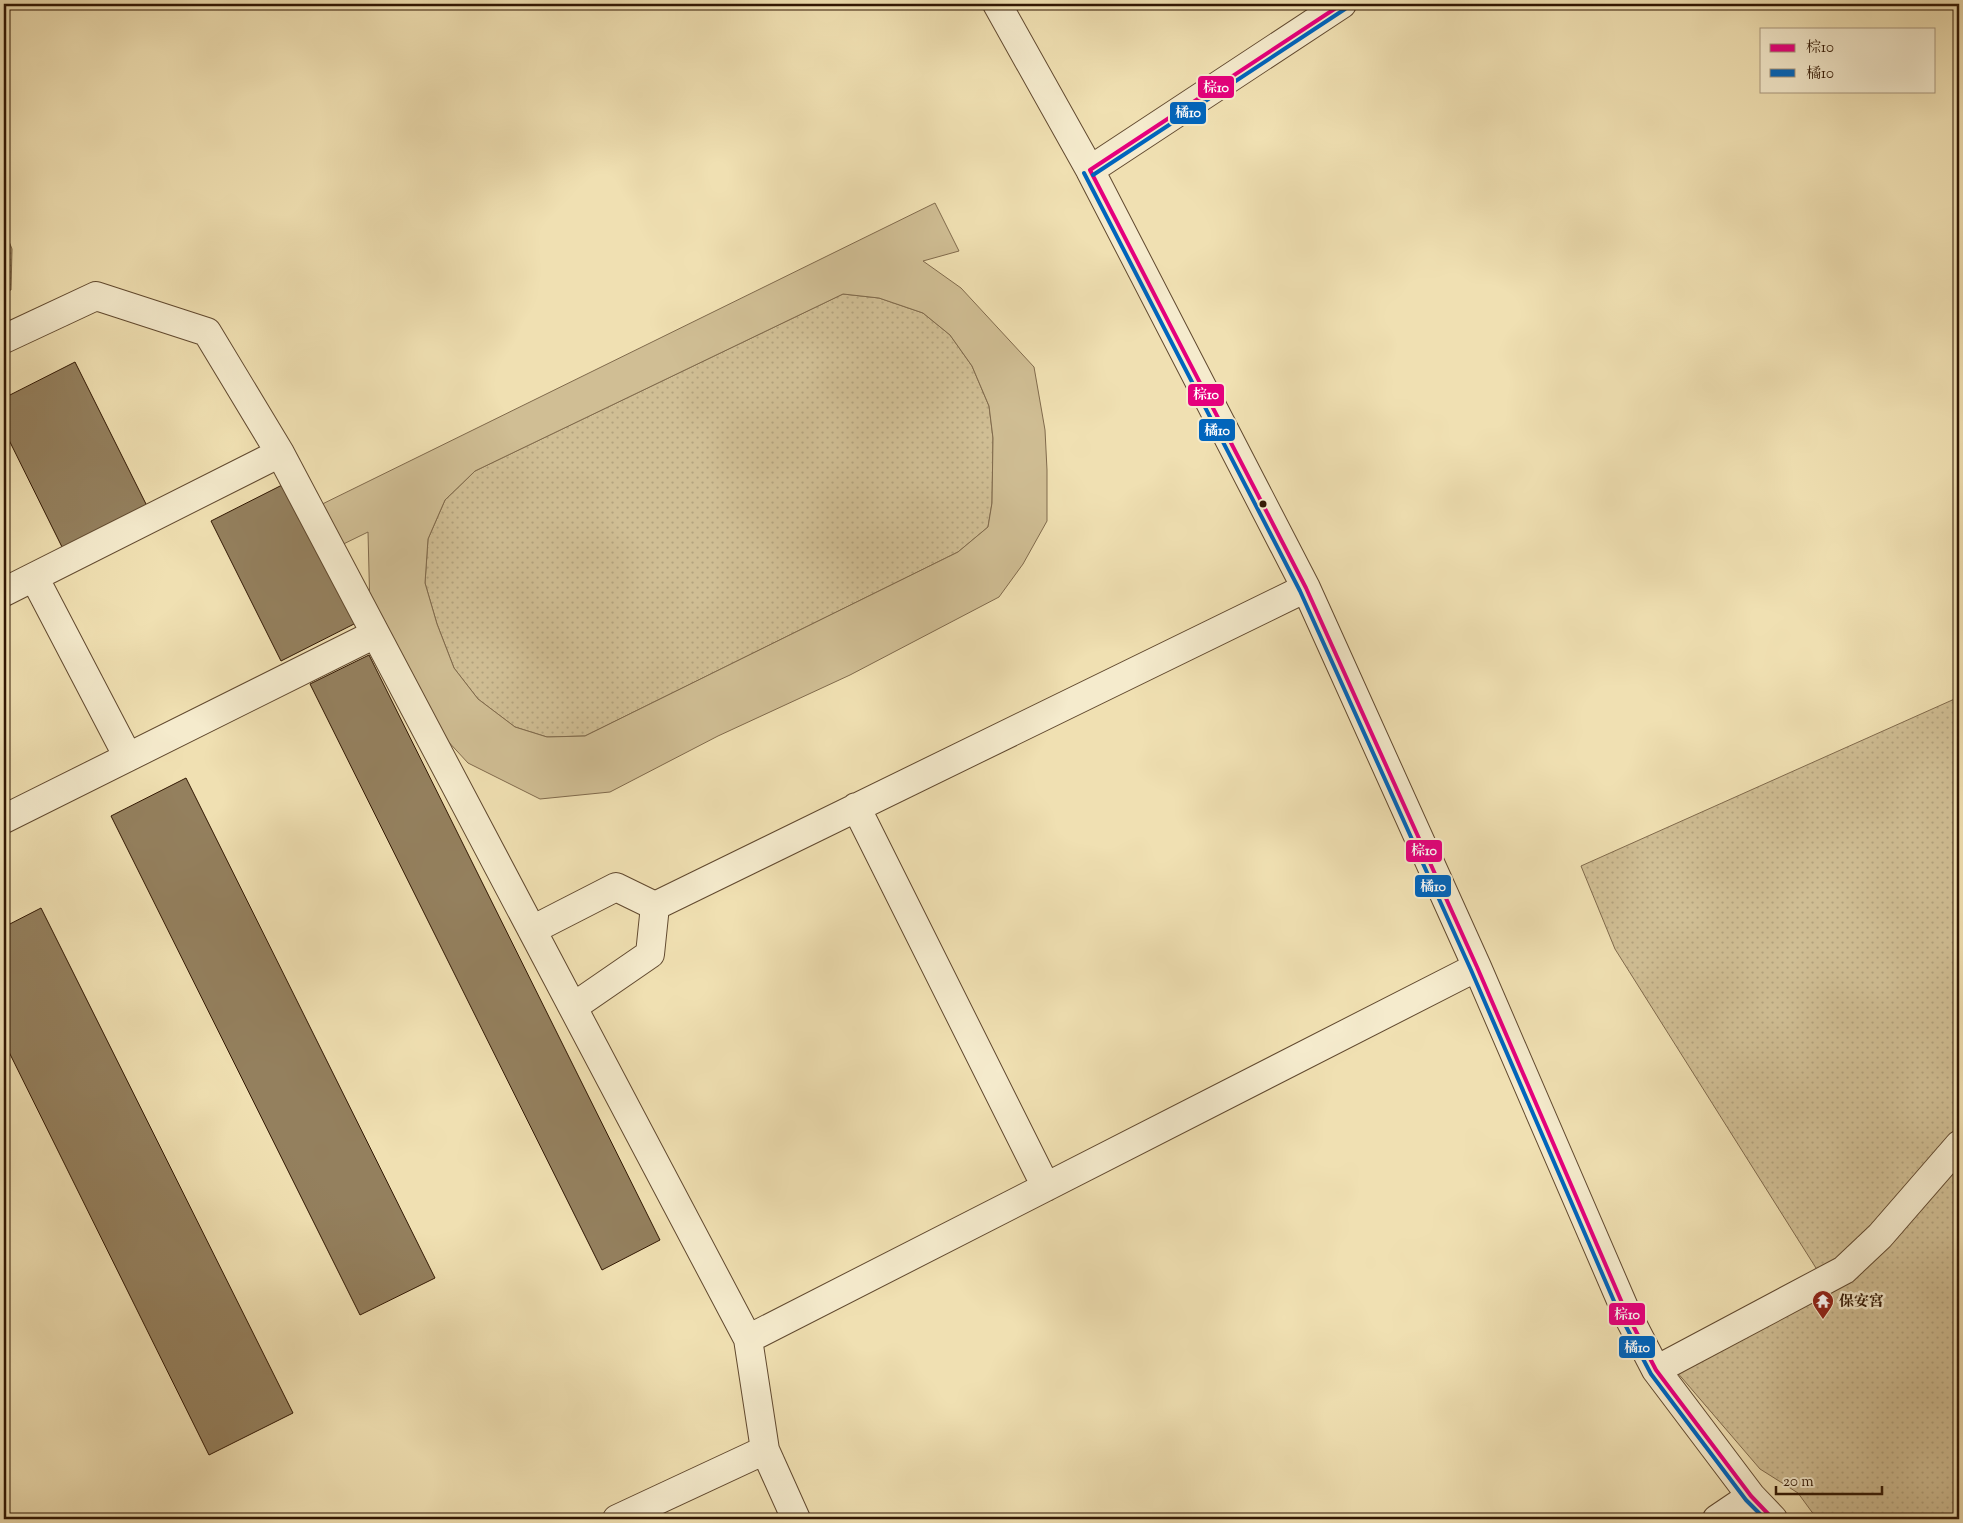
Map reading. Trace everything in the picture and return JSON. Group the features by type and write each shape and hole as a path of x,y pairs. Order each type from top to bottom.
{"street":[{"path":"997,4 1090,170 1306,588 1477,967 1626,1312 1656,1370 1751,1496 1773,1519"},
{"path":"1090,170 1342,4"},
{"path":"4,339 96,296 207,332 280,452 748,1339 765,1450 796,1519"},
{"path":"4,592 280,452"},
{"path":"34,577 128,757"},
{"path":"655,906 1306,588"},
{"path":"4,819 376,634"},
{"path":"856,808 1046,1187"},
{"path":"532,930 616,887 655,906"},
{"path":"573,1007 650,954 655,906"},
{"path":"748,1339 1477,967"},
{"path":"1656,1370 1844,1270 1880,1236 1959,1145"},
{"path":"617,1519 765,1450"},
{"path":"1717,1519 1751,1496"}],"shaded area":[{"path":"935,203 959,251 923,261 961,288 1034,367 1045,430 1047,521 1023,564 999,597 850,675 718,736 610,792 540,799 468,763 398,687 370,612 368,532 321,555 302,514","holes":["843,294 879,298 923,313 950,335 972,366 989,406 993,438 992,503 988,527 958,552 585,736 547,737 515,727 478,699 454,668 437,624 425,583 428,539 445,500 475,471"]},
{"path":"4,229 12,249 11,290 4,291"},
{"path":"843,294 879,298 923,313 950,335 972,366 989,406 993,438 992,503 988,527 958,552 585,736 547,737 515,727 478,699 454,668 437,624 425,583 428,539 445,500 475,471"},
{"path":"1959,697 1959,1519 1817,1519 1798,1493 1760,1469 1670,1364 1821,1276 1615,949 1581,866"}],"building":[{"path":"75,362 148,508 64,551 4,430 4,398"},
{"path":"288,482 358,622 281,661 211,521"},
{"path":"369,655 660,1240 602,1270 310,684"},
{"path":"186,778 435,1278 360,1315 111,816"},
{"path":"41,908 293,1413 209,1455 4,1042 4,927"}],"transit line":[{"name":"棕10","path":"1090,170 1342,4"},
{"name":"橘10","path":"1093,175 1345,9"},
{"name":"棕10","path":"1090,170 1306,588 1477,967 1626,1312 1656,1370 1751,1496 1773,1519"},
{"name":"橘10","path":"1084,173 1300,591 1471,970 1620,1315 1651,1374 1746,1500 1765,1519"}],"place":[{"name":"保安宮","path":"1823,1320"}]}
